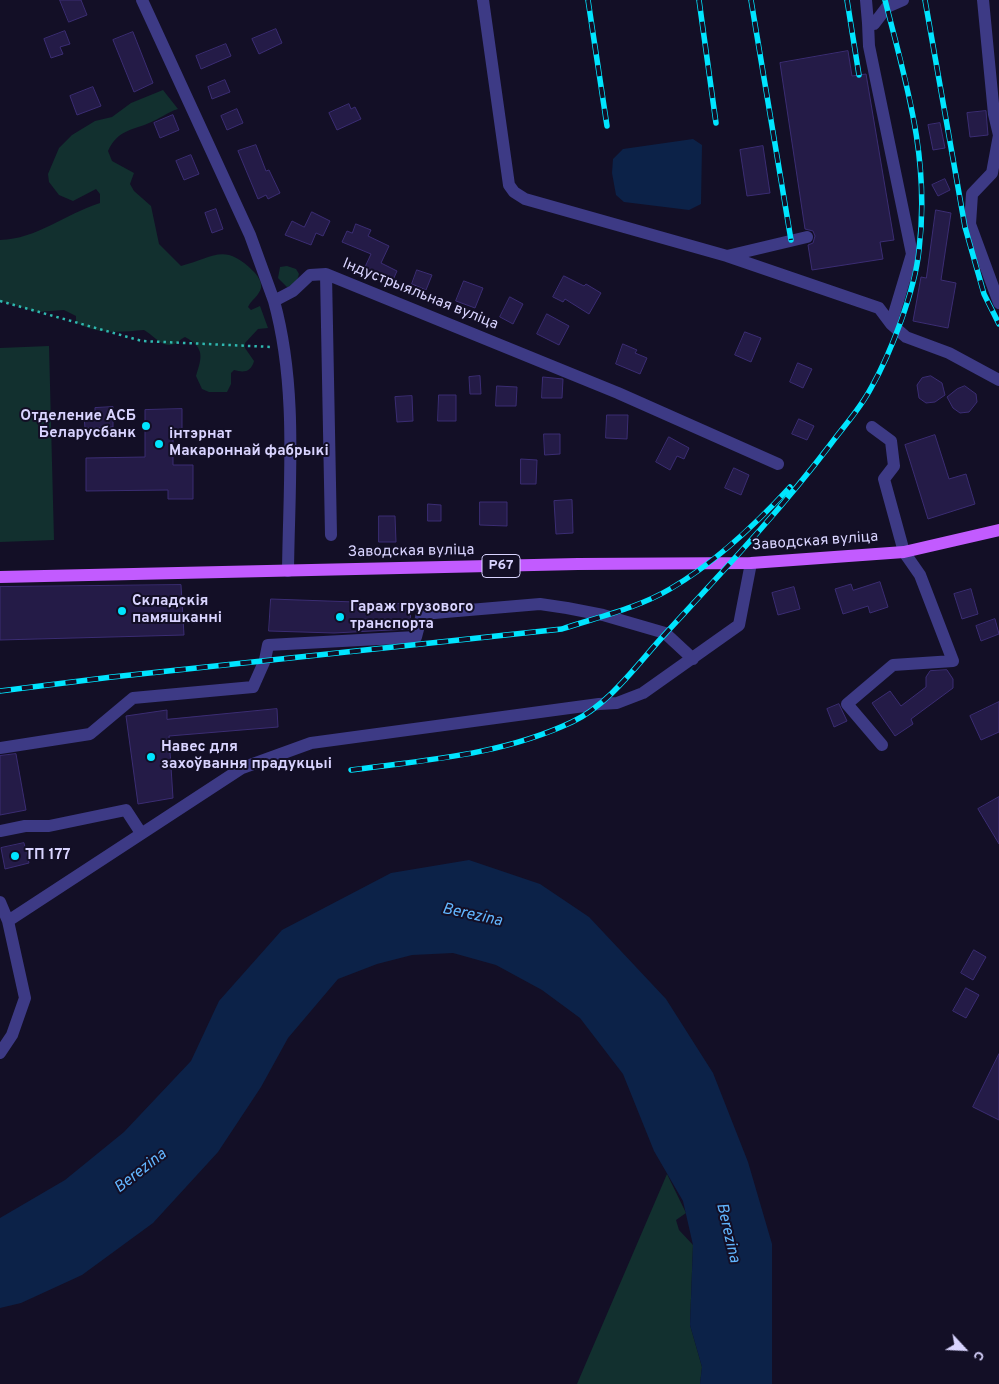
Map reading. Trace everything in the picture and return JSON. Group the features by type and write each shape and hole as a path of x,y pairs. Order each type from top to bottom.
{"main road":[{"name":"Заводская вуліца","path":"0,577 578,564 751,563 904,552 999,530"}],"street":[{"path":"142,0 250,235 274,302 290,394 288,571"},
{"path":"483,0 509,185 514,192 525,199 727,256 879,308 891,324 906,337 949,353 999,380"},
{"path":"866,0 869,46 912,254 891,324"},
{"path":"868,23 874,24 887,7 903,0"},
{"path":"984,0 994,114 999,135 992,173 972,194 970,224 999,303"},
{"path":"727,256 807,237"},
{"path":"326,274 331,535"},
{"name":"Індустрыяльная вуліца","path":"274,302 293,291 310,275 326,274 618,393 778,464"},
{"path":"872,427 891,441 894,466 884,479 904,552 920,574 953,661 893,664 847,704 882,745"},
{"path":"8,921 242,768 312,743 617,703 643,692 693,659 739,625 751,563"},
{"path":"0,748 90,734 133,698 253,687 265,660 268,645 416,637 422,614 540,604 567,608 603,615 665,633 693,659"},
{"path":"0,831 25,826 49,826 126,810 141,833"},
{"path":"0,902 8,921 25,998 12,1035 0,1054"}],"path":[{"path":"0,301 142,342 283,348"}],"green space":[{"path":"163,90 178,109 120,135 108,151 112,161 134,173 130,184 134,191 151,206 159,244 181,266 210,256 226,255 243,262 259,278 261,283 260,291 248,307 251,310 260,306 268,328 258,329 245,343 245,348 254,361 253,365 247,371 234,370 231,373 231,384 227,392 209,392 202,389 196,376 200,363 199,349 185,337 170,345 158,340 144,330 101,331 76,322 76,316 64,310 37,312 0,301 0,240 13,239 39,231 100,203 100,194 96,189 73,201 59,195 49,182 48,174 59,148 72,135 95,121 112,117 131,103"},
{"path":"287,266 296,269 299,274 297,281 287,287 278,278 280,267"},
{"path":"49,346 54,540 0,542 0,348"},
{"path":"667,1174 686,1213 676,1220 679,1230 693,1245 690,1325 702,1367 700,1384 577,1384"}],"water":[{"path":"693,139 702,145 701,204 689,210 624,202 616,195 612,173 613,159 623,149"},
{"name":"Berezina","path":"469,860 540,884 589,917 666,999 713,1073 748,1162 772,1244 772,1384 700,1384 702,1367 690,1325 693,1245 683,1201 654,1151 623,1074 580,1018 542,990 496,965 453,953 412,955 377,964 338,979 288,1038 261,1087 218,1152 153,1223 82,1275 21,1303 0,1308 0,1218 65,1180 124,1132 191,1061 219,1001 282,930 391,873"}],"building":[{"path":"60,0 81,0 87,15 69,22"},
{"path":"276,29 282,43 259,54 252,39"},
{"path":"65,31 70,44 60,47 63,54 51,58 44,39"},
{"path":"133,32 153,83 134,92 113,40"},
{"path":"226,44 231,56 201,69 196,56"},
{"path":"848,51 852,76 866,74 894,240 880,242 883,259 812,270 808,245 813,243 815,236 813,231 805,229 780,63"},
{"path":"225,80 230,92 212,99 208,87"},
{"path":"93,87 101,106 77,115 70,96"},
{"path":"349,104 351,109 355,107 361,119 337,130 329,113"},
{"path":"237,109 243,123 227,130 221,116"},
{"path":"986,111 988,135 970,137 967,113"},
{"path":"173,115 179,130 160,138 154,123"},
{"path":"940,123 945,148 933,150 928,125"},
{"path":"256,145 266,171 269,170 280,193 268,199 266,195 258,199 238,151"},
{"path":"763,146 770,193 747,196 740,150"},
{"path":"191,155 199,174 184,180 176,161"},
{"path":"945,179 950,190 938,196 932,185"},
{"path":"216,209 223,229 212,233 205,213"},
{"path":"936,210 951,213 941,280 956,283 948,328 913,321 921,277 926,278"},
{"path":"312,212 330,221 323,236 316,233 311,245 285,235 292,221 304,227"},
{"path":"356,224 371,230 368,236 389,246 381,263 397,271 393,280 365,267 371,254 342,242 347,231 352,233"},
{"path":"417,270 432,275 426,290 412,284"},
{"path":"564,276 584,286 586,284 601,293 589,314 565,299 563,302 553,297"},
{"path":"464,281 483,288 475,308 456,301"},
{"path":"510,297 523,304 513,324 500,317"},
{"path":"547,314 569,326 559,345 537,334"},
{"path":"745,332 761,338 751,362 735,355"},
{"path":"623,344 637,350 635,353 647,358 640,374 616,364"},
{"path":"798,363 812,369 803,388 790,382"},
{"path":"480,376 481,394 470,394 469,377"},
{"path":"931,376 942,383 945,395 935,402 926,403 919,398 917,385 922,378"},
{"path":"543,377 563,379 562,398 542,398"},
{"path":"497,386 517,387 516,406 496,406"},
{"path":"965,386 976,394 977,402 969,412 960,413 953,408 947,397 957,389"},
{"path":"439,395 456,395 456,421 438,421"},
{"path":"412,396 413,421 397,422 395,397"},
{"path":"113,407 113,427 85,428 84,416 95,416 95,408"},
{"name":"інтэрнат Макароннай фабрыкі","path":"182,409 182,432 173,432 173,465 193,465 193,499 168,499 168,490 86,491 86,458 145,457 145,410"},
{"path":"607,415 628,415 627,439 606,438"},
{"path":"799,419 814,426 807,440 792,434"},
{"path":"544,434 560,434 560,454 545,455"},
{"path":"935,435 949,479 966,474 975,504 928,519 905,445"},
{"path":"669,437 689,448 684,459 677,456 670,470 656,462"},
{"path":"521,459 537,460 536,484 521,484"},
{"path":"734,468 749,475 741,495 725,488"},
{"path":"572,500 573,533 556,534 554,501"},
{"path":"480,502 507,502 507,526 480,525"},
{"path":"428,504 441,505 441,521 428,521"},
{"path":"379,516 395,516 396,542 379,542"},
{"path":"880,582 888,607 870,613 868,606 843,614 835,589 851,584 853,590"},
{"name":"Складскія памяшканні","path":"181,585 184,635 0,640 0,587"},
{"path":"794,587 800,609 778,615 772,593"},
{"path":"971,589 978,614 962,619 954,594"},
{"name":"Гараж грузового транспорта","path":"271,599 411,604 410,629 334,633 269,631"},
{"path":"995,619 999,634 981,641 976,626"},
{"path":"947,670 953,679 953,688 911,719 913,724 895,736 872,703 890,691 901,706 926,687 926,677 930,671"},
{"path":"999,702 999,732 981,740 970,716"},
{"path":"839,704 847,721 834,727 827,709"},
{"name":"Навес для захоўвання прадукцыі","path":"277,709 278,727 169,736 173,798 138,804 126,716 167,710 167,719"},
{"path":"16,754 26,810 0,815 0,756"},
{"path":"999,797 999,844 978,809"},
{"name":"ТП 177","path":"24,843 29,863 5,869 1,848"},
{"path":"974,950 986,957 973,980 961,973"},
{"path":"966,988 979,995 966,1018 953,1011"},
{"path":"999,1054 999,1120 973,1107"}],"railway":[{"path":"588,0 607,126"},
{"path":"699,0 716,123"},
{"path":"751,0 791,240"},
{"path":"847,0 859,75"},
{"path":"351,770 463,755 518,742 572,722 599,705 623,682 791,494 862,403 879,374 901,321 913,284 917,266 922,217 919,154 914,124 885,0"},
{"path":"925,0 965,227 984,294 999,324"},
{"path":"0,691 112,677 562,629 645,602 670,589 718,555 763,515 790,487"}],"place":[{"name":"Отделение АСБ Беларусбанк","path":"146,426"},
{"name":"інтэрнат Макароннай фабрыкі","path":"159,444"},
{"name":"Складскія памяшканні","path":"122,611"},
{"name":"Гараж грузового транспорта","path":"340,617"},
{"name":"Навес для захоўвання прадукцыі","path":"151,757"},
{"name":"ТП 177","path":"15,856"}]}
